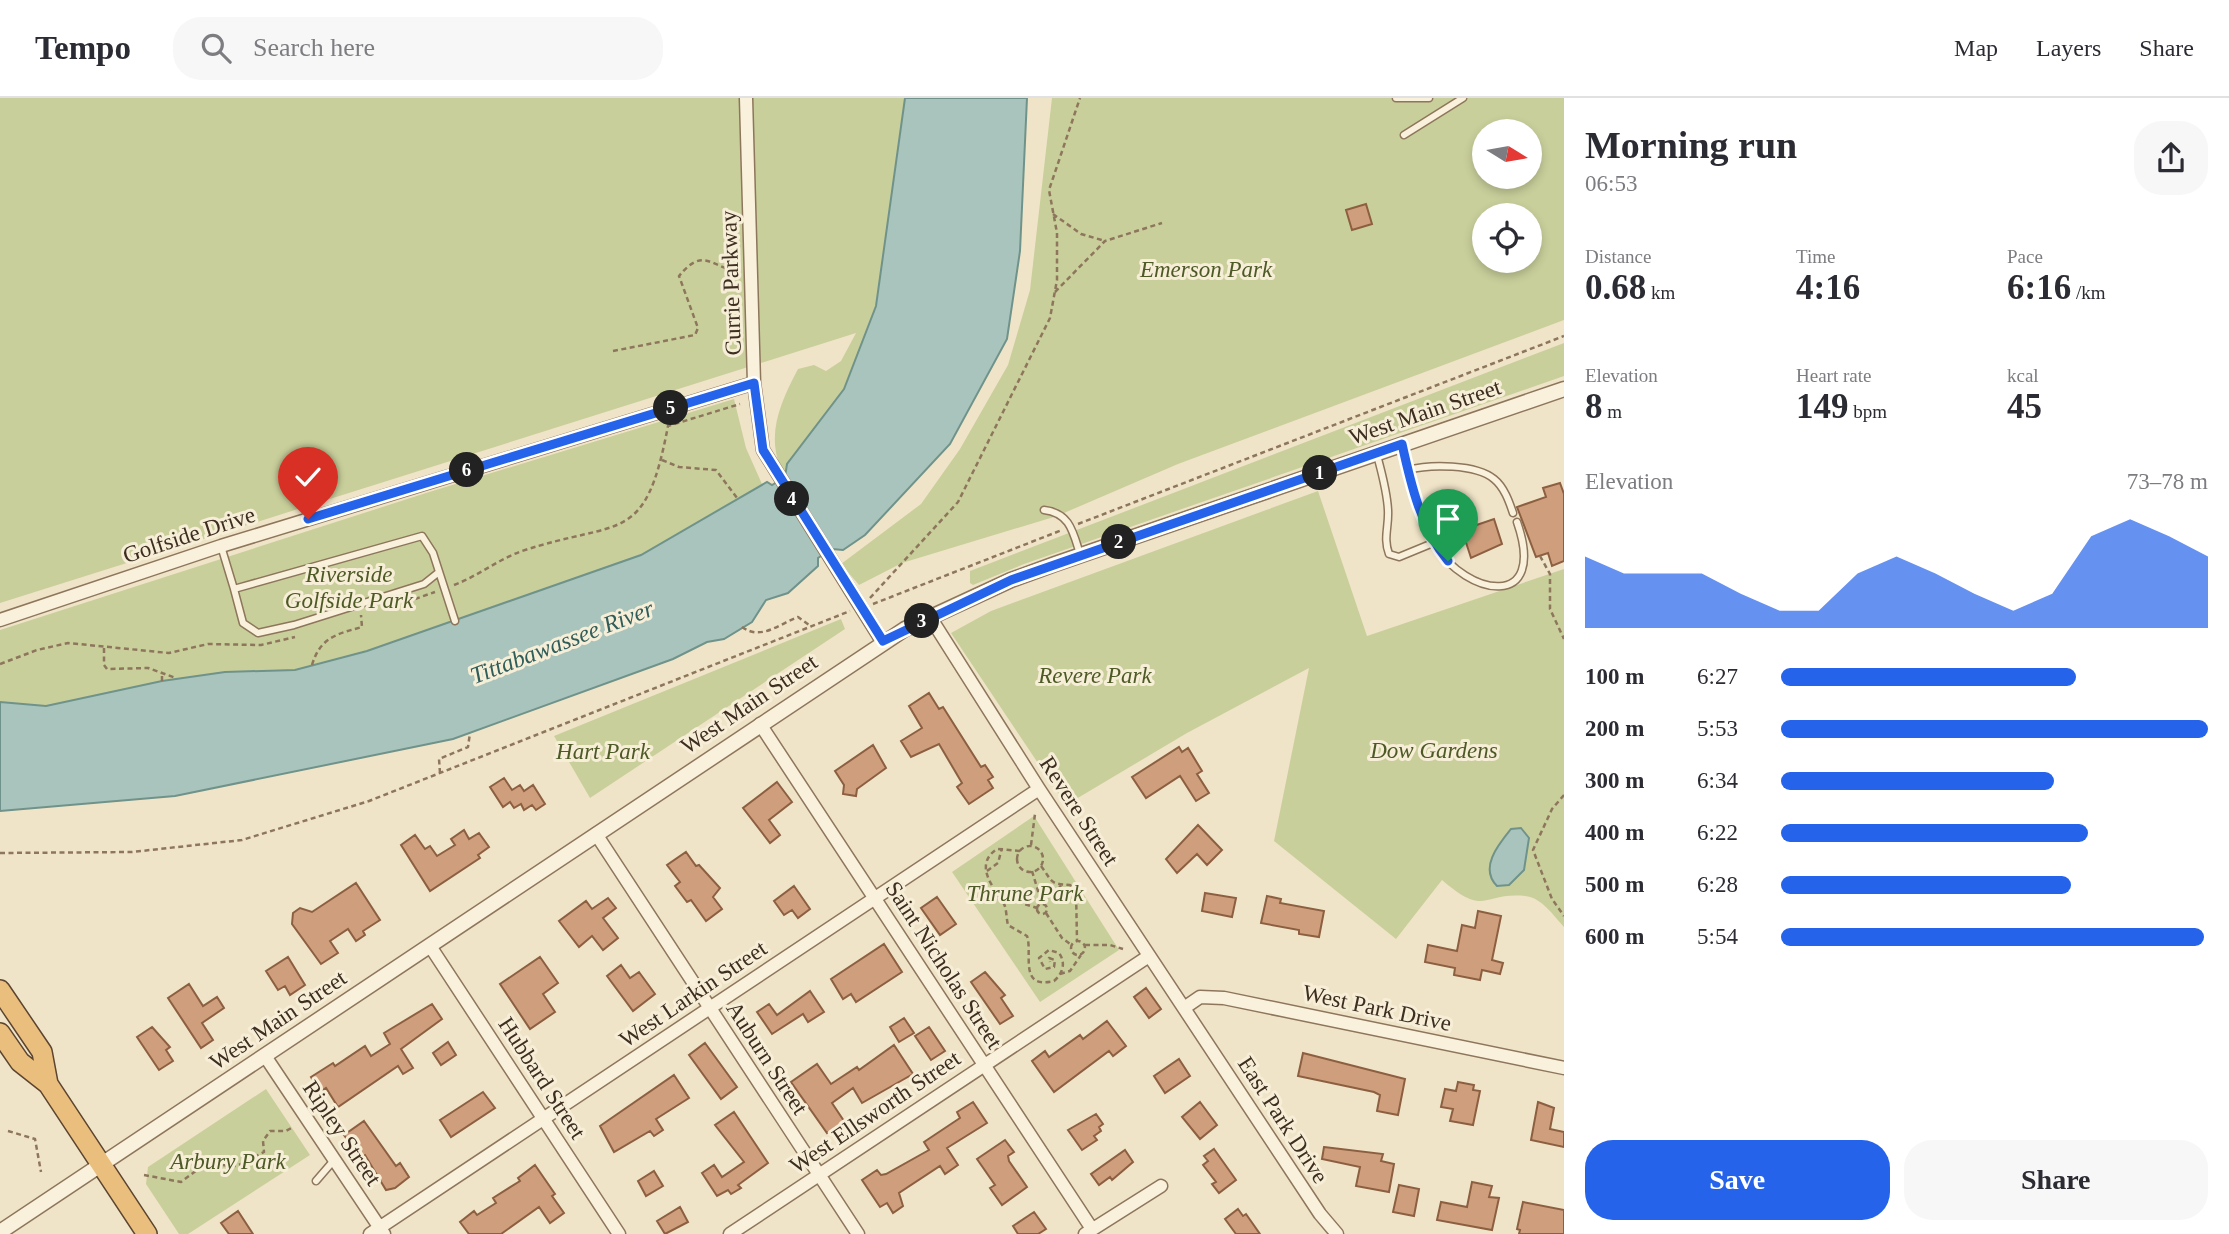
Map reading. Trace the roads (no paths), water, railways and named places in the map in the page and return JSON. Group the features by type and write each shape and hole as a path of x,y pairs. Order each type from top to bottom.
{"highway":[{"path":"5,997 42,1052 48,1084"},
{"path":"0,1033 20,1062 48,1084 147,1234"}],"street":[{"name":"Currie Parkway","path":"746,98 754,383 763,450 883,641"},
{"name":"Golfside Drive","path":"0,620 221,546 754,383"},
{"name":"West Main Street","path":"0,1232 883,641 1011,580 1564,388"},
{"name":"Revere Street","path":"930,617 1039,789 1196,1027"},
{"name":"Saint Nicholas Street","path":"760,724 984,1064 1089,1231"},
{"name":"West Larkin Street","path":"378,1232 544,1118 1039,789"},
{"name":"Auburn Street","path":"596,834 858,1234"},
{"name":"Hubbard Street","path":"430,946 619,1234"},
{"name":"West Ellsworth Street","path":"730,1234 1149,956"},
{"name":"West Park Drive","path":"1184,1008 1200,997 1224,998 1564,1068"},
{"name":"East Park Drive","path":"1196,1027 1320,1214 1337,1234"},
{"name":"Ripley Street","path":"265,1056 335,1159 378,1232"},
{"path":"1089,1231 1161,1186"}],"lane":[{"path":"1396,98 1429,98"},
{"path":"1404,135 1463,98"},
{"path":"1402,444 1433,543 1448,561 1475,581 1497,588 1507,587 1521,576 1525,547 1517,522"},
{"path":"1377,453 1387,493 1385,542 1390,554 1399,557 1433,543"},
{"path":"1408,470 1436,465 1483,473 1500,486 1513,513"},
{"path":"1044,510 1055,511 1067,519 1081,555"},
{"path":"234,589 422,536 433,553 455,621"},
{"path":"221,546 243,623 258,633 294,625 424,584 439,572"},
{"path":"316,1181 335,1159"}],"water":[{"name":"Tittabawassee River","path":"905,98 1027,98 1020,251 1007,339 950,444 865,535 843,550 832,549 818,558 818,566 788,593 766,600 752,622 724,639 707,642 673,659 453,739 175,796 0,811 0,702 46,706 162,681 225,672 295,670 367,651 641,555 767,482 772,485 785,477 787,464 844,389 876,306"},
{"path":"1521,828 1529,838 1524,870 1509,885 1497,886 1490,872 1492,857 1511,829"}],"park label":[{"name":"Emerson Park","path":"1206,269"},
{"name":"Riverside Golfside Park","path":"349,587"},
{"name":"Revere Park","path":"1095,675"},
{"name":"Dow Gardens","path":"1434,750"},
{"name":"Hart Park","path":"603,751"},
{"name":"Thrune Park","path":"1025,893"},
{"name":"Arbury Park","path":"228,1161"}]}
